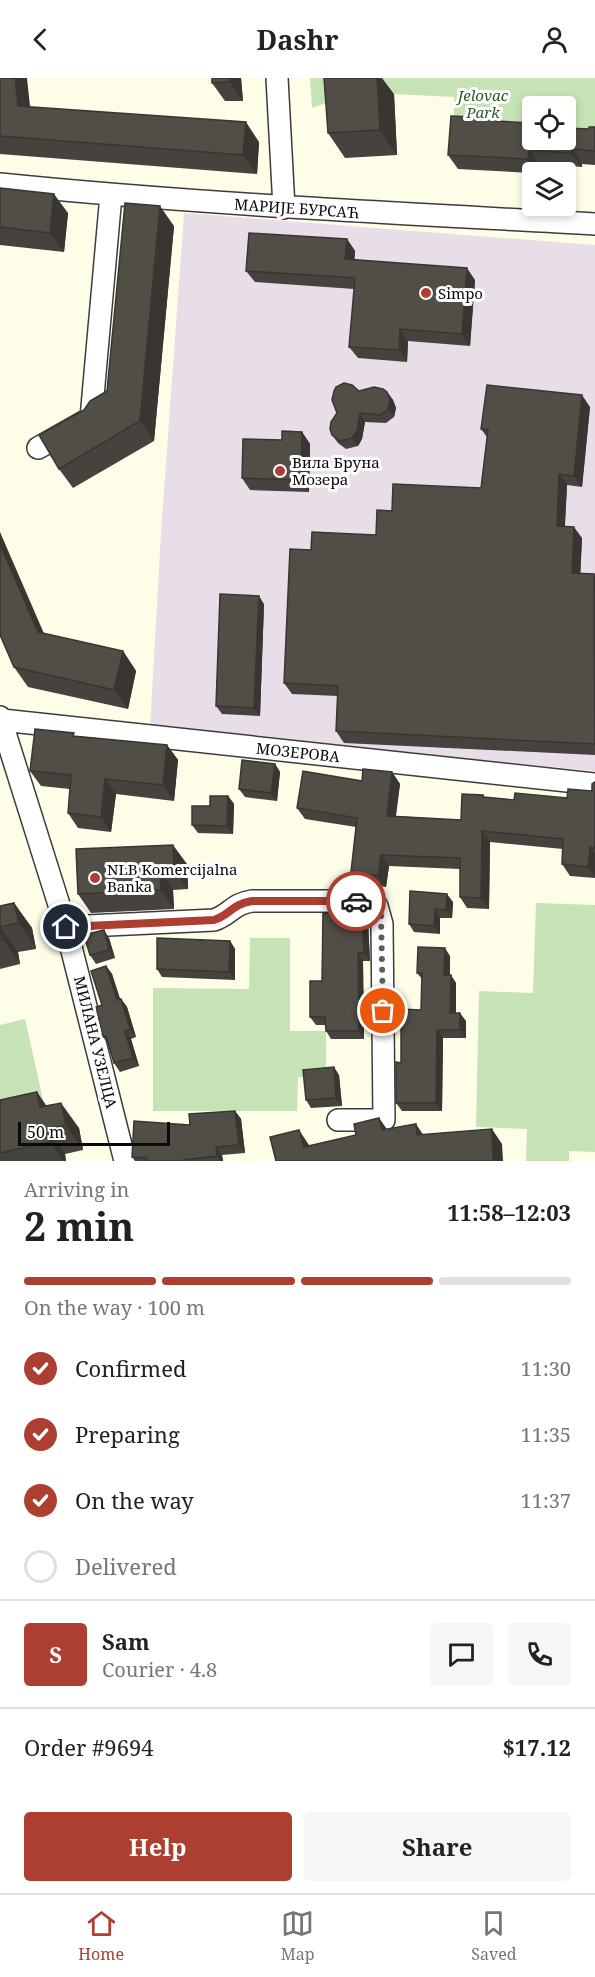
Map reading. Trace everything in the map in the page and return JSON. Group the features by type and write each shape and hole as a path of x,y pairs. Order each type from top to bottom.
{"street":[{"path":"277,78 284,208"},
{"name":"МАРИЈЕ БУРСАЋ","path":"0,184 284,208 595,224"},
{"path":"38,448 91,418 111,195"},
{"name":"МОЗЕРОВА","path":"1,719 595,784"},
{"name":"МИЛАНА УЗЕЛЦА","path":"1,719 66,927 125,1161"},
{"path":"66,927 214,920 236,905 252,901 365,901 377,906 382,924 384,1120 338,1120"}],"shaded area":[{"path":"184,213 595,245 595,771 150,728 161,533"}],"green space":[{"name":"Jelovac Park","path":"310,78 595,78 595,129 576,129 576,96 522,96 522,130 454,131 454,97 394,94 342,97 312,108"},
{"path":"536,903 595,905 595,1152 569,1151 569,1161 526,1161 527,1129 476,1127 479,991 533,993"},
{"path":"250,938 290,938 290,1031 326,1031 326,1077 298,1077 297,1111 153,1111 153,988 249,989"},
{"path":"25,1019 43,1100 0,1110 0,1025"}],"building":[{"path":"0,78 15,78 18,106 246,122 243,155 0,136"},
{"path":"212,78 230,78 230,82 212,83"},
{"path":"324,78 377,78 380,130 328,133"},
{"path":"451,116 496,118 496,121 522,123 522,150 529,150 528,159 448,155"},
{"path":"595,127 595,151 576,149 576,128"},
{"path":"529,150 572,150 571,153"},
{"path":"0,188 54,194 50,233 0,227"},
{"path":"125,203 160,206 140,421 59,469 39,435 84,410 90,401 107,391"},
{"path":"249,233 347,239 345,259 467,268 462,334 400,329 399,350 349,347 355,278 246,271"},
{"path":"344,383 352,385 359,391 374,387 383,389 390,400 388,409 381,415 360,413 357,431 352,438 340,441 332,435 330,429 331,422 337,413 332,400 336,387"},
{"path":"487,385 582,395 574,476 559,474 557,526 574,527 572,573 594,574 595,744 336,731 338,686 284,683 290,549 311,550 312,532 376,535 377,510 392,511 393,484 481,488 488,430 481,429"},
{"name":"Вила Бруна Мозера","path":"282,431 302,432 301,480 242,478 243,439 282,440"},
{"path":"0,544 38,632 123,651 114,690 14,667 0,635"},
{"path":"220,594 259,596 254,708 216,706"},
{"path":"35,729 74,733 73,736 167,745 163,785 105,779 101,817 68,813 71,775 30,771"},
{"path":"242,760 275,764 271,793 239,789"},
{"path":"363,769 392,772 387,816 461,820 462,794 514,800 515,793 567,798 568,789 592,791 592,784 595,782 595,848 590,847 588,867 562,864 563,839 482,831 481,898 460,897 460,858 381,855 378,876 351,872 357,818 297,808 303,771 362,781"},
{"path":"210,796 228,796 227,826 192,825 192,806 210,806"},
{"path":"173,845 174,870 160,870 161,890 78,894 76,849"},
{"path":"410,891 447,894 446,910 435,909 434,926 409,924"},
{"path":"14,903 19,923 0,927 0,906"},
{"path":"323,913 362,914 364,953 358,953 359,1031 326,1031 325,1017 310,1017 310,981 322,981"},
{"path":"104,930 109,950 90,955 84,935"},
{"path":"157,938 230,941 229,972 157,969"},
{"path":"418,947 445,948 444,975 451,975 450,1013 460,1013 460,1030 437,1030 436,1103 396,1103 396,1062 401,1063 401,1009 421,1010 422,973 417,973"},
{"path":"106,966 117,1000 121,999 130,1029 125,1031 133,1058 114,1063 106,1036 103,1037 96,1007 102,1005 91,971"},
{"path":"334,1067 336,1098 306,1100 303,1070"},
{"path":"37,1092 40,1107 61,1103 66,1125 47,1129 50,1142 0,1153 0,1100"},
{"path":"235,1111 239,1145 216,1147 217,1156 183,1161 147,1161 147,1158 132,1157 134,1121 190,1125 189,1114"},
{"path":"379,1118 382,1130 416,1124 417,1135 492,1129 493,1161 276,1161 270,1137 299,1130 304,1147 356,1135 354,1124"}],"way so far":[{"path":"356,901 371,902 377,906 381,915 383,1011"}],"place":[{"name":"Simpo","path":"426,293"},
{"name":"Вила Бруна Мозера","path":"280,471"},
{"name":"NLB Komercijalna Banka","path":"95,878"}],"route":[{"path":"66,927 214,920 236,905 252,901 356,901"}]}
